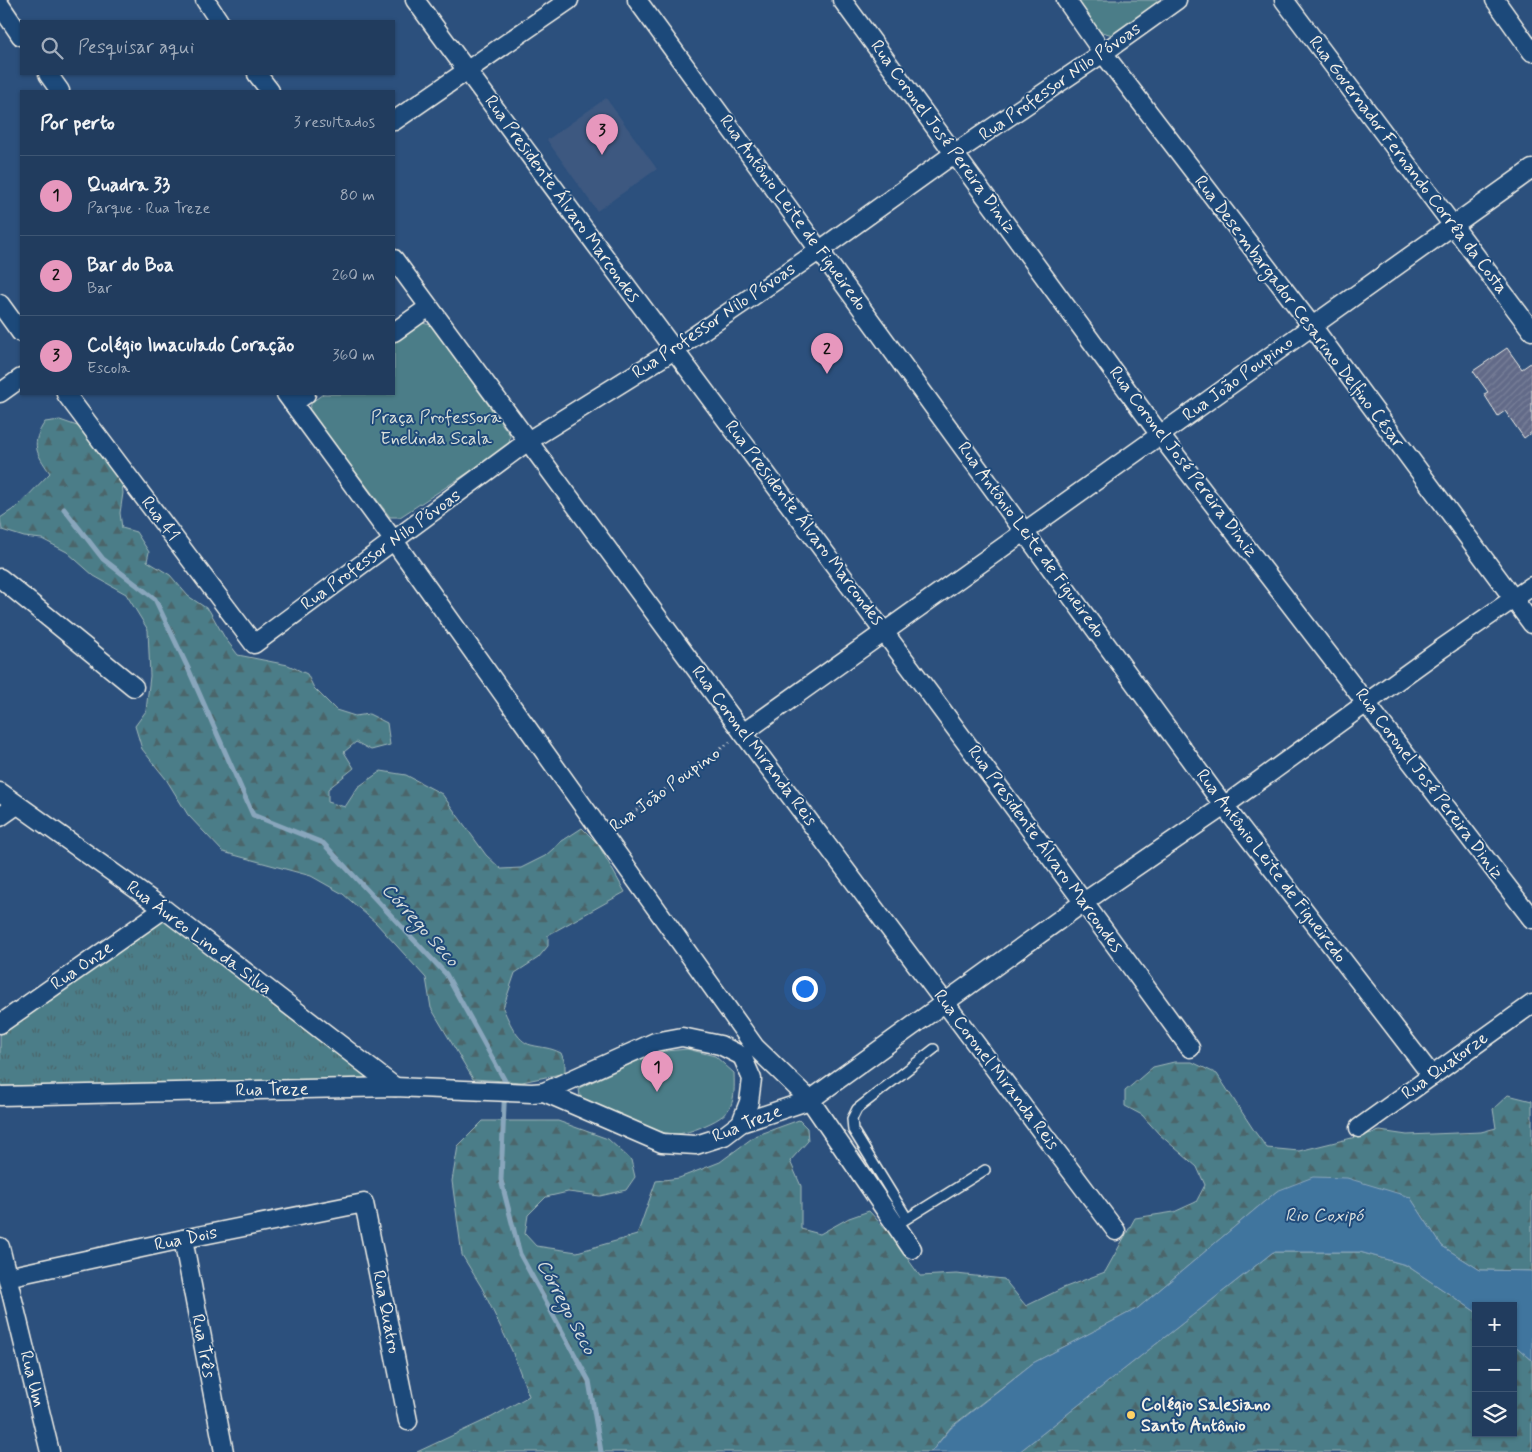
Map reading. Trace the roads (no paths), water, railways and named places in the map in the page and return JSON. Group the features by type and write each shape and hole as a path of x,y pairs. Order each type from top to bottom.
{"street":[{"path":"205,0 218,20"},
{"name":"Rua Presidente Álvaro Marcondes","path":"416,0 885,632 1190,1048"},
{"path":"395,120 569,0"},
{"name":"Rua Antônio Leite de Figueiredo","path":"637,0 1224,806 1432,1076"},
{"name":"Rua Coronel José Pereira Diniz","path":"842,0 1160,435 1532,919"},
{"name":"Rua Desembargador Cesarino Delfino César","path":"1066,0 1103,53 1312,326 1532,624"},
{"name":"Rua Professor Nilo Póvoas","path":"254,644 528,441 674,350 1177,0"},
{"name":"Rua Governador Fernando Corrêa da Costa","path":"1284,0 1532,331"},
{"path":"1495,0 1532,52"},
{"path":"0,5 20,35"},
{"path":"49,75 59,90"},
{"path":"258,75 269,90"},
{"name":"Rua João Poupino","path":"743,733 1532,170"},
{"name":"Rua Coronel Miranda Reis","path":"395,260 743,733 946,1001 1116,1231"},
{"path":"0,304 20,333"},
{"path":"395,331 429,306"},
{"path":"0,393 20,379"},
{"name":"Rua 41","path":"67,395 254,644"},
{"path":"295,397 394,540 604,834 749,1051 810,1100 902,1222 912,1249"},
{"path":"0,578 134,687"},
{"name":"Rua Treze","path":"0,1096 395,1087 538,1092 662,1143 696,1144 724,1136 741,1123 810,1100 1084,902 1224,806 1367,702 1532,586"},
{"name":"Rua Áureo Lino da Silva","path":"0,792 164,909 395,1087"},
{"path":"0,816 17,805"},
{"name":"Rua Onze","path":"0,1024 164,909"},
{"name":"Rua Quatorze","path":"1359,1128 1532,1004"},
{"name":"Rua Treze","path":"538,1092 655,1042 682,1037 749,1051"},
{"path":"741,1123 749,1102 752,1079 749,1051"},
{"name":"Rua Dois","path":"7,1277 364,1203"},
{"name":"Rua Quatro","path":"364,1203 408,1421"},
{"name":"Rua Três","path":"183,1239 224,1452"},
{"name":"Rua Um","path":"0,1247 50,1452"}],"lane":[{"path":"934,1049 857,1109 852,1119 852,1130 902,1222 985,1170"}],"water":[{"name":"Rio Coxipó","path":"1313,1177 1347,1178 1410,1197 1442,1246 1480,1270 1532,1272 1532,1360 1517,1347 1517,1302 1472,1302 1472,1309 1406,1265 1360,1252 1273,1252 1019,1452 931,1452 951,1428 1033,1363 1138,1308 1277,1191"}],"waterway":[{"name":"Córrego Seco","path":"64,509 103,559 155,599 188,668 253,815 323,843 446,974 505,1081 501,1180 520,1254 589,1381 601,1452"}],"place":[{"name":"Colégio Imaculado Coração","path":"602,155"},
{"name":"Bar do Boa","path":"827,374"},
{"name":"Quadra 33","path":"657,1092"},
{"name":"Colégio Salesiano Santo Antônio","path":"1131,1415"}],"park label":[{"name":"Praça Professora Enelinda Scala","path":"436,428"}]}
